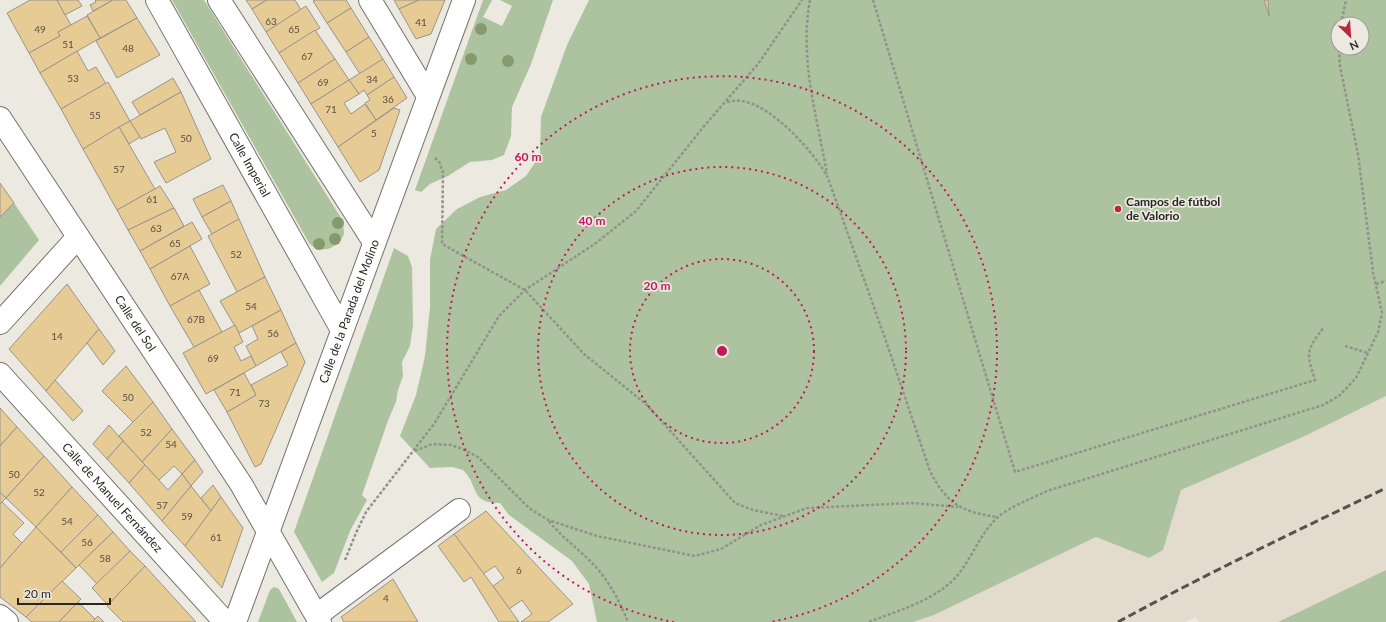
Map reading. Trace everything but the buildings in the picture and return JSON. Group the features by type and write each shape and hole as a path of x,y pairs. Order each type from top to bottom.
{"street":[{"name":"Calle Imperial","path":"156,0 342,330"},
{"path":"219,0 374,242"},
{"path":"370,0 428,96"},
{"name":"Calle de la Parada del Molino","path":"235,622 464,0"},
{"name":"Calle del Sol","path":"0,118 242,484 319,619"},
{"path":"0,323 78,237"},
{"name":"Calle de Manuel Fernández","path":"0,374 225,622"},
{"path":"319,619 459,510"},
{"path":"0,616 7,622"}],"path":[{"path":"342,567 366,512 414,451 448,402 499,316 525,290 596,243 636,211 772,46 802,0"},
{"path":"810,0 806,26 806,52 809,82 828,178 930,471 939,489 958,507"},
{"path":"873,0 1015,472 1315,380 1308,357 1313,341 1324,327"},
{"path":"1343,16 1346,0"},
{"path":"869,622 923,602 942,589 957,576 998,517 1047,491 1323,405 1346,391 1356,378 1378,332 1382,319 1382,306 1371,259 1358,154 1340,66 1339,56"},
{"path":"726,102 742,101 750,103 775,118 805,144 828,178"},
{"path":"443,173 442,244 525,290 584,354 647,405 735,503 753,510 783,516"},
{"path":"1376,284 1386,281"},
{"path":"1345,346 1368,353"},
{"path":"414,451 432,444 451,444 471,453 484,463 529,508 548,520 598,536 695,556 725,547 753,529 783,516 807,508 912,503 958,507 973,512 998,517"},
{"path":"548,520 559,533 600,572 620,605 628,622"}],"shaded area":[{"path":"1386,396 1386,570 1278,622 1200,622 1195,617 1186,622 913,622 934,615 1096,537 1149,558 1163,550 1181,490 1307,435"}],"green space":[{"path":"172,0 204,0 343,221 344,234 338,243 329,249 319,249 309,243"},
{"path":"483,0 492,0 483,17 502,26 512,6 500,0 553,0 531,64 512,107 511,136 504,155 492,160 470,162 448,176 430,184 421,192 415,190"},
{"path":"589,0 1386,0 1386,396 1307,435 1181,490 1163,550 1149,558 1096,537 934,615 913,622 597,622 589,584 572,561 509,515 500,503 490,502 479,497 472,482 463,470 452,467 430,468 400,436 416,395 425,356 430,307 430,260 436,229 457,209 480,197 506,190 526,176 540,155 541,117 567,45"},
{"path":"14,203 39,240 0,286 0,217"},
{"path":"394,248 408,256 412,267 413,325 410,346 402,362 403,376 396,402 362,495 367,500 350,531 334,573 322,582 294,532"},
{"path":"1386,570 1386,622 1278,622"},
{"path":"274,587 279,589 297,622 258,622 270,590"}],"railway":[{"path":"1118,622 1218,570 1386,488"}],"place":[{"name":"Campos de fútbol de Valorio","path":"1118,209"}]}
